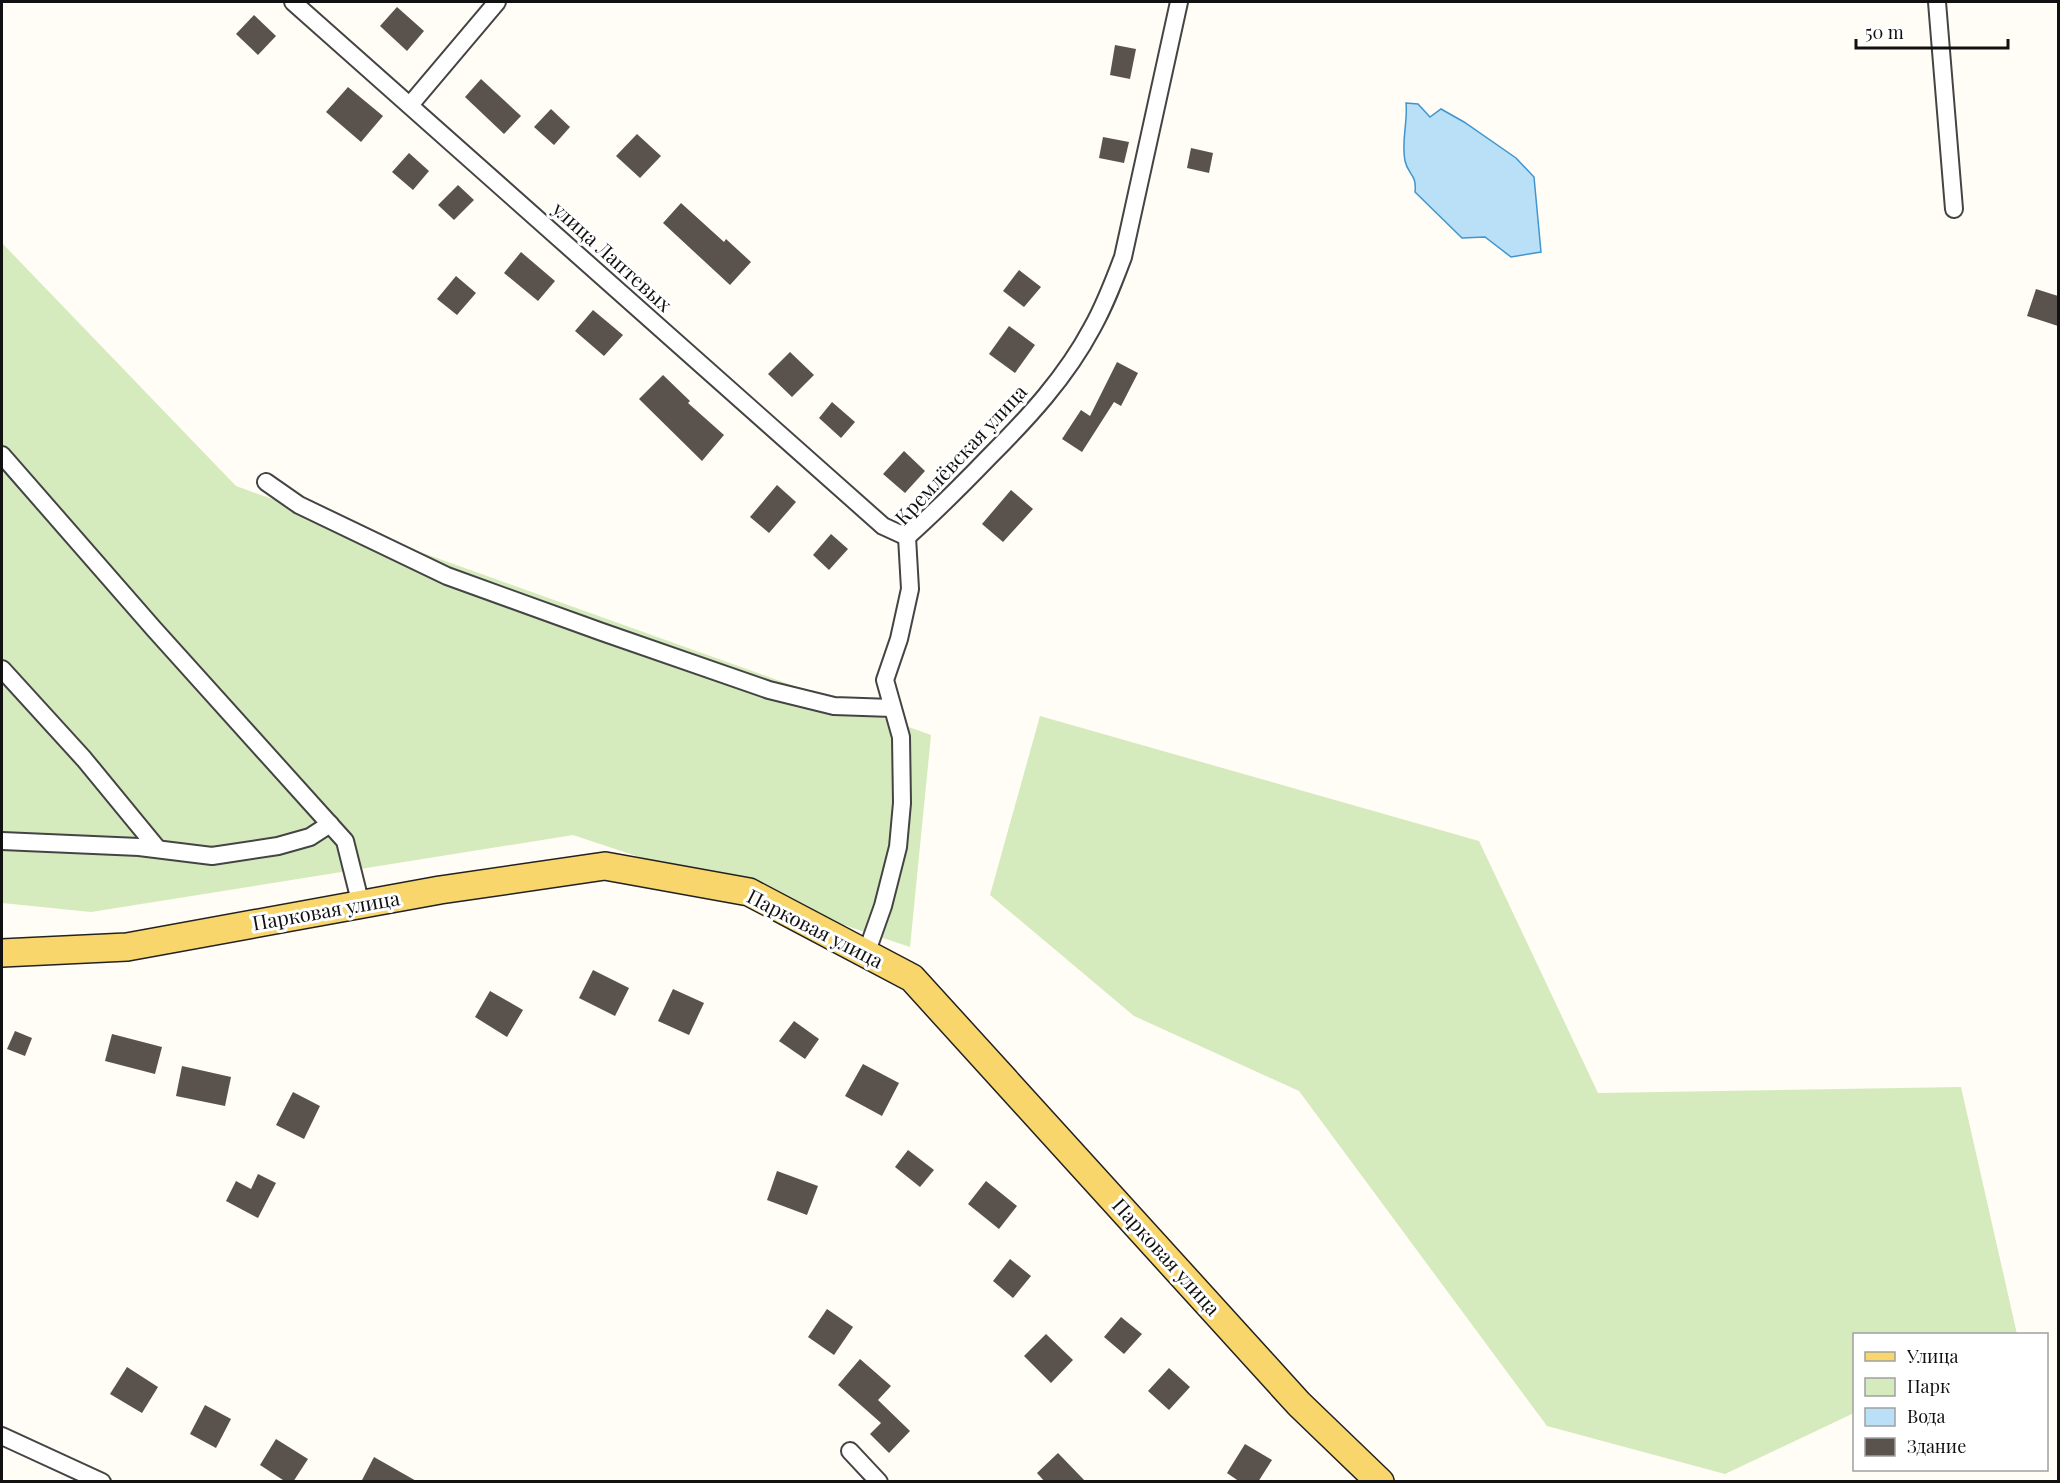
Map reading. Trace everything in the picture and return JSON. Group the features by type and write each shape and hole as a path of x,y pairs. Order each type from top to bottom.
{"main road":[{"name":"Парковая улица","path":"2,953 127,947 440,890 605,866 749,892 912,978 1299,1404 1380,1482"}],"street":[{"name":"улица Лаптевых","path":"293,2 883,526 908,537"},
{"path":"410,105 497,2"},
{"name":"Кремлёвская улица","path":"866,954 883,906 899,836 902,803 901,737 885,680 899,639 910,589 908,537 940,508 1030,415 1092,330 1105,304 1123,257 1179,2"},
{"path":"1937,2 1954,209"},
{"path":"2,455 154,629 345,841 361,905"},
{"path":"266,482 299,505 447,576 769,690 834,706 892,708"},
{"path":"2,669 84,759 158,849"},
{"path":"2,841 158,849 212,856 267,848 310,837 330,824"},
{"path":"2,1436 102,1482"},
{"path":"850,1451 879,1482"}],"green space":[{"path":"2,243 236,486 931,735 910,947 573,835 91,912 2,903"},
{"path":"1040,716 1479,841 1598,1093 1961,1087 2017,1333 1853,1333 1853,1413 1725,1474 1547,1426 1299,1091 1134,1016 990,895"}],"water":[{"path":"1406,103 1418,104 1430,117 1441,109 1464,122 1516,158 1534,177 1541,252 1511,257 1485,237 1462,238 1415,192 1414,178 1406,166 1404,154"}],"building":[{"path":"397,7 424,31 407,51 380,26"},
{"path":"254,15 276,36 258,55 236,34"},
{"path":"1115,45 1136,49 1130,79 1110,75"},
{"path":"481,79 521,116 504,134 465,97"},
{"path":"348,87 383,116 361,142 326,112"},
{"path":"551,109 570,127 554,145 534,127"},
{"path":"637,134 661,156 640,178 616,156"},
{"path":"1103,137 1129,142 1124,163 1099,158"},
{"path":"1191,148 1213,153 1209,173 1187,168"},
{"path":"409,153 429,171 413,190 392,172"},
{"path":"458,185 474,200 454,220 438,205"},
{"path":"681,203 724,242 726,239 751,262 730,285 663,223"},
{"path":"521,252 555,281 538,301 504,273"},
{"path":"1019,270 1041,287 1024,307 1003,291"},
{"path":"456,276 476,293 457,315 437,299"},
{"path":"2036,289 2058,296 2058,326 2027,316"},
{"path":"593,310 623,335 604,356 575,331"},
{"path":"1009,326 1035,345 1015,373 989,354"},
{"path":"790,352 814,375 792,397 768,374"},
{"path":"1117,362 1138,373 1121,406 1114,402 1082,452 1062,439 1081,410 1090,416"},
{"path":"663,375 690,401 688,403 724,435 702,461 639,399"},
{"path":"832,402 855,422 841,438 819,418"},
{"path":"904,451 925,471 905,493 883,474"},
{"path":"777,485 796,502 769,533 750,517"},
{"path":"1011,490 1033,509 1003,542 982,524"},
{"path":"831,534 848,549 829,570 813,555"},
{"path":"593,970 629,988 615,1016 579,998"},
{"path":"673,989 704,1003 689,1035 658,1021"},
{"path":"490,991 523,1010 507,1037 475,1017"},
{"path":"794,1021 819,1039 805,1059 779,1041"},
{"path":"15,1031 32,1038 25,1056 7,1049"},
{"path":"112,1034 162,1047 155,1074 105,1061"},
{"path":"863,1064 899,1083 882,1116 845,1096"},
{"path":"182,1066 231,1077 225,1106 176,1096"},
{"path":"293,1092 320,1106 304,1139 276,1125"},
{"path":"908,1150 934,1170 920,1187 895,1167"},
{"path":"777,1171 818,1186 807,1215 767,1200"},
{"path":"258,1174 276,1183 258,1218 226,1201 236,1181 251,1189"},
{"path":"986,1181 1017,1206 999,1229 968,1204"},
{"path":"1010,1259 1031,1276 1013,1298 993,1281"},
{"path":"827,1309 853,1327 834,1355 808,1337"},
{"path":"1121,1317 1142,1334 1124,1354 1104,1337"},
{"path":"1046,1334 1073,1360 1051,1383 1024,1356"},
{"path":"860,1359 891,1386 878,1400 910,1431 889,1453 870,1434 881,1423 838,1385"},
{"path":"127,1367 158,1387 142,1413 110,1394"},
{"path":"1169,1368 1190,1387 1169,1410 1148,1391"},
{"path":"205,1405 231,1419 216,1448 190,1434"},
{"path":"276,1439 308,1459 293,1482 286,1482 260,1465"},
{"path":"1245,1444 1272,1460 1258,1482 1240,1482 1227,1473"},
{"path":"1058,1453 1086,1482 1045,1482 1037,1473"},
{"path":"374,1457 418,1482 361,1482"}]}
